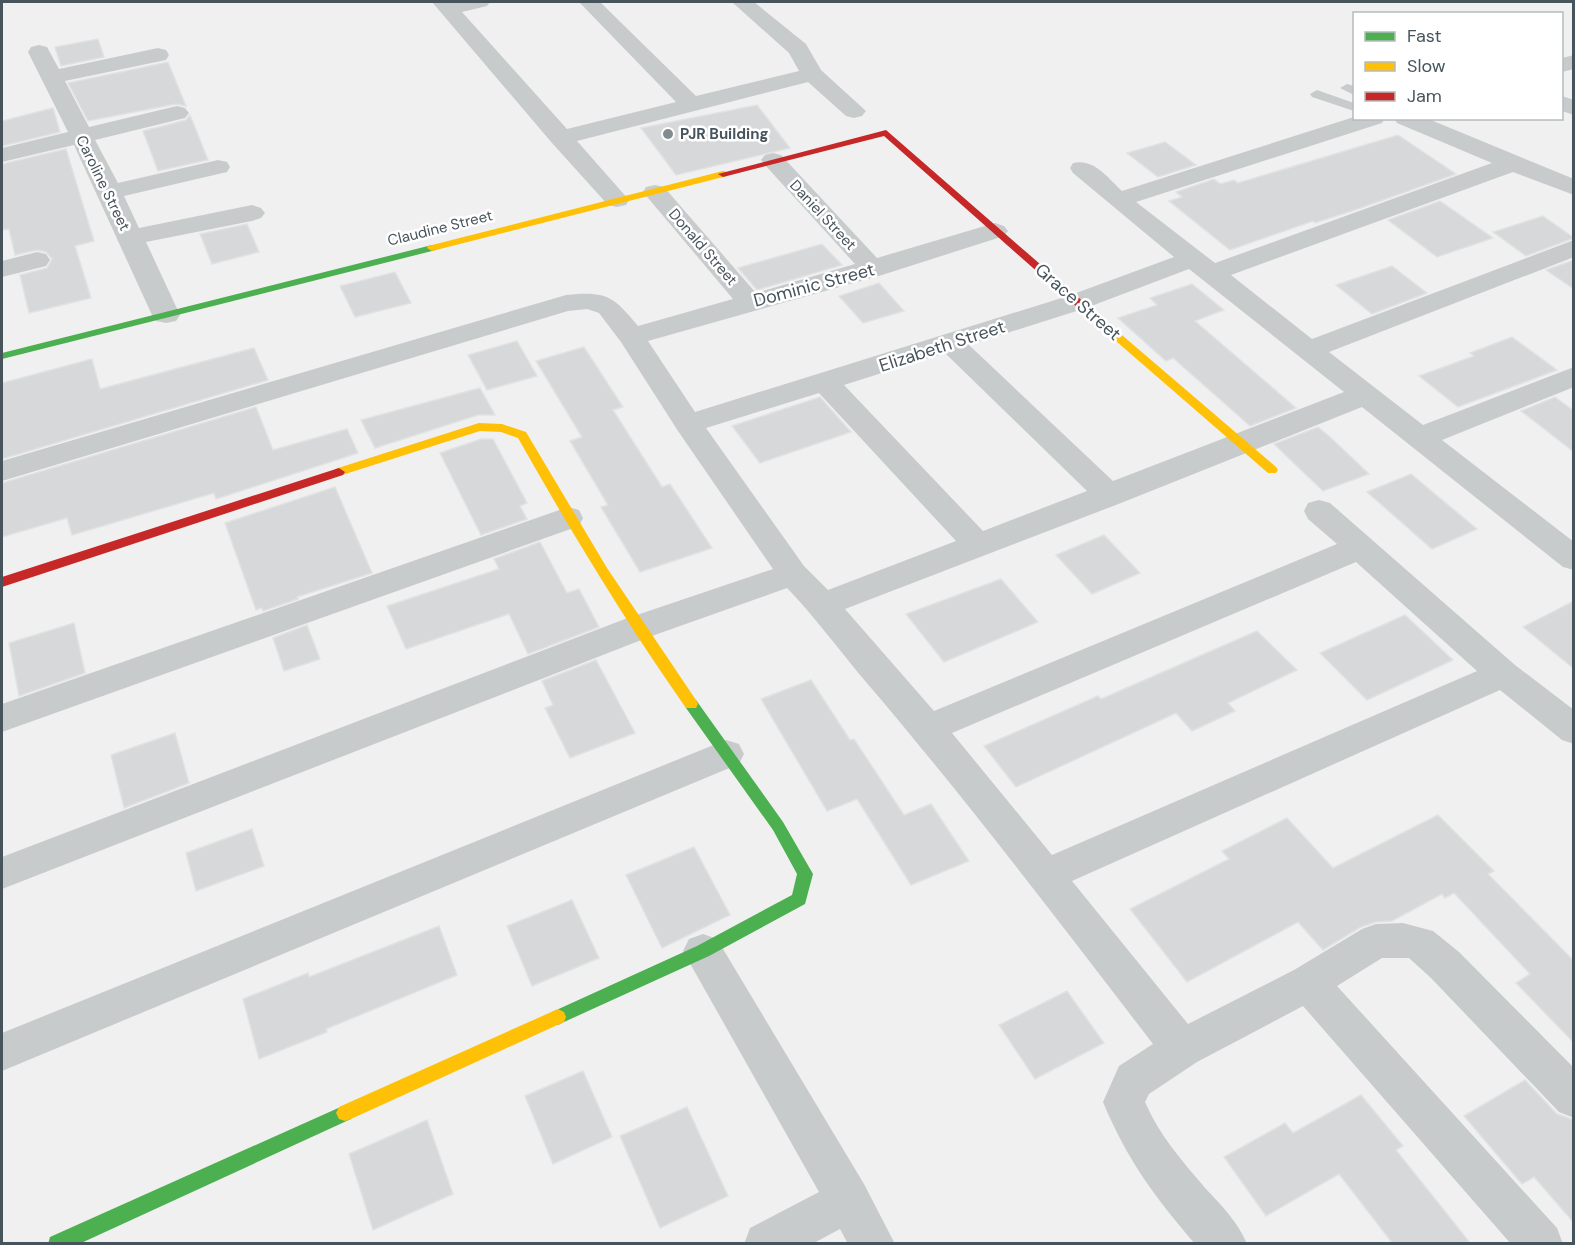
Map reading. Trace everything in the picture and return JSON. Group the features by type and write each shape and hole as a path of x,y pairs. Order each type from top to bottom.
{"street":[{"path":"445,5 480,2"},
{"path":"589,2 693,106"},
{"path":"742,2 798,49 812,74 854,111"},
{"path":"445,5 617,200"},
{"name":"Caroline Street","path":"39,52 110,192 166,315"},
{"path":"52,77 158,55"},
{"path":"560,138 812,74"},
{"path":"2,155 177,112"},
{"path":"1118,200 1368,120"},
{"path":"1410,120 1574,188"},
{"name":"Claudine Street","path":"2,356 886,133"},
{"name":"Grace Street","path":"886,133 909,151 995,231 1272,470"},
{"name":"Daniel Street","path":"773,160 873,269"},
{"name":"Elizabeth Street","path":"688,424 1077,302 1203,266 1514,163"},
{"path":"110,192 218,167"},
{"path":"1082,168 1118,200 1419,438 1561,535 1574,559"},
{"name":"Donald Street","path":"655,192 750,302"},
{"path":"130,238 252,213"},
{"name":"Dominic Street","path":"632,338 750,302 873,269 995,231"},
{"path":"1308,350 1574,248"},
{"path":"2,269 37,260"},
{"path":"2,471 566,303 590,302 608,307 632,338 688,424 793,574 823,605 928,728 1182,1048"},
{"path":"951,343 1110,496"},
{"path":"1419,438 1574,376"},
{"path":"825,382 977,544"},
{"path":"823,605 977,544 1110,496 1364,395"},
{"path":"2,582 479,427 502,428 522,435 568,518 637,628 778,826 804,874 799,899 703,951 57,1244"},
{"path":"1319,511 1503,675 1574,730"},
{"path":"2,718 568,518"},
{"path":"928,728 1358,548"},
{"path":"2,873 637,628 793,574"},
{"path":"1044,876 1503,675"},
{"path":"2,1052 726,753"},
{"path":"1225,1244 1155,1162 1132,1125 1124,1102 1134,1080 1182,1048 1308,983 1376,941 1403,940 1419,943 1445,965 1574,1098"},
{"path":"703,951 873,1244"},
{"path":"1308,983 1541,1244"},
{"path":"766,1244 848,1200"}],"lane":[{"path":"1317,94 1353,107"}],"building":[{"path":"98,39 104,57 61,66 55,47"},
{"path":"168,62 186,106 176,104 88,121 68,83"},
{"path":"757,105 790,148 676,175 641,128"},
{"path":"53,108 60,132 2,146 2,121"},
{"path":"190,115 208,160 158,171 143,131 186,120"},
{"path":"1398,135 1456,174 1355,210 1315,223 1313,221 1230,250 1169,201 1182,197 1176,192 1214,179 1220,184 1234,180 1238,183"},
{"path":"1165,142 1196,165 1158,177 1127,153"},
{"path":"66,149 94,241 75,246 91,298 29,313 20,275 47,268 52,259 46,252 37,250 15,255 9,229 2,230 2,164"},
{"path":"1440,201 1493,238 1437,257 1388,220"},
{"path":"1543,216 1574,238 1526,256 1493,232"},
{"path":"247,224 259,252 212,264 200,234"},
{"path":"822,244 842,265 757,290 738,268"},
{"path":"1574,260 1574,289 1546,270"},
{"path":"1392,266 1427,293 1372,314 1336,285"},
{"path":"395,272 411,303 355,317 340,286"},
{"path":"879,283 904,311 863,323 839,296"},
{"path":"1192,284 1224,310 1195,321 1296,408 1250,426 1173,358 1166,361 1118,318 1157,305 1150,298"},
{"path":"1512,337 1557,370 1458,407 1419,376 1474,356 1470,353"},
{"path":"517,341 537,376 487,390 468,355"},
{"path":"584,347 623,407 613,410 662,487 670,484 712,548 640,572 601,507 608,505 570,441 582,437 536,361"},
{"path":"254,348 268,380 2,459 2,383 92,359 100,389"},
{"path":"480,388 495,415 478,415 375,448 361,420"},
{"path":"820,397 851,432 760,463 732,426"},
{"path":"1555,397 1574,411 1574,452 1521,411"},
{"path":"256,407 273,450 347,429 358,453 216,499 214,493 72,535 67,518 2,537 2,483"},
{"path":"1318,427 1369,474 1323,491 1274,444"},
{"path":"481,439 493,439 527,503 520,506 527,519 481,535 440,453"},
{"path":"1411,474 1477,529 1432,549 1367,492"},
{"path":"335,487 372,573 297,597 298,599 263,611 262,608 256,610 225,523"},
{"path":"1104,535 1140,573 1092,594 1056,555"},
{"path":"540,542 567,593 579,589 599,627 528,654 509,614 406,649 387,606 499,569 494,559"},
{"path":"1001,579 1038,622 944,662 906,614"},
{"path":"1574,601 1574,669 1523,627"},
{"path":"1405,615 1453,660 1367,700 1320,653"},
{"path":"74,623 85,673 19,696 9,643"},
{"path":"307,625 320,659 284,671 273,638"},
{"path":"1257,631 1297,670 1228,703 1235,711 1192,731 1176,713 1016,787 984,746 1098,696 1101,699"},
{"path":"596,660 635,733 570,758 545,708 553,705 542,681"},
{"path":"811,680 850,740 854,739 904,815 931,804 969,861 911,885 857,799 827,811 761,699"},
{"path":"175,733 189,783 124,808 111,755"},
{"path":"1438,815 1494,871 1488,874 1574,961 1574,1043 1516,983 1530,974 1454,893 1445,898 1442,894 1392,921 1376,922 1361,927 1323,950 1298,922 1187,982 1130,909 1229,859 1222,851 1287,818 1333,868"},
{"path":"252,829 264,866 196,891 186,853"},
{"path":"694,847 730,915 662,948 626,875"},
{"path":"572,900 599,958 532,986 507,926"},
{"path":"439,926 457,975 259,1059 243,999 308,973 309,977"},
{"path":"1067,991 1104,1043 1035,1079 999,1025"},
{"path":"583,1071 612,1137 553,1164 525,1096"},
{"path":"1525,1080 1557,1114 1574,1120 1574,1223 1534,1177 1522,1184 1464,1116"},
{"path":"1361,1095 1403,1146 1396,1150 1471,1244 1393,1244 1339,1174 1266,1216 1224,1157 1285,1123 1293,1133"},
{"path":"687,1107 728,1196 660,1228 620,1136"},
{"path":"427,1120 453,1194 373,1230 349,1154"}],"traffic: fast":[{"path":"2,356 432,248"},
{"path":"558,1017 703,951 799,899 805,874 778,826 691,704"},
{"path":"57,1244 345,1113"}],"traffic: slow":[{"path":"432,248 723,174"},
{"path":"1098,320 1272,470"},
{"path":"339,472 479,427 502,428 522,435 603,572 691,704"},
{"path":"345,1113 558,1017"}],"traffic: jam":[{"path":"723,174 886,133 1098,320"},
{"path":"2,582 339,472"}],"place":[{"name":"PJR Building","path":"668,134"}]}
